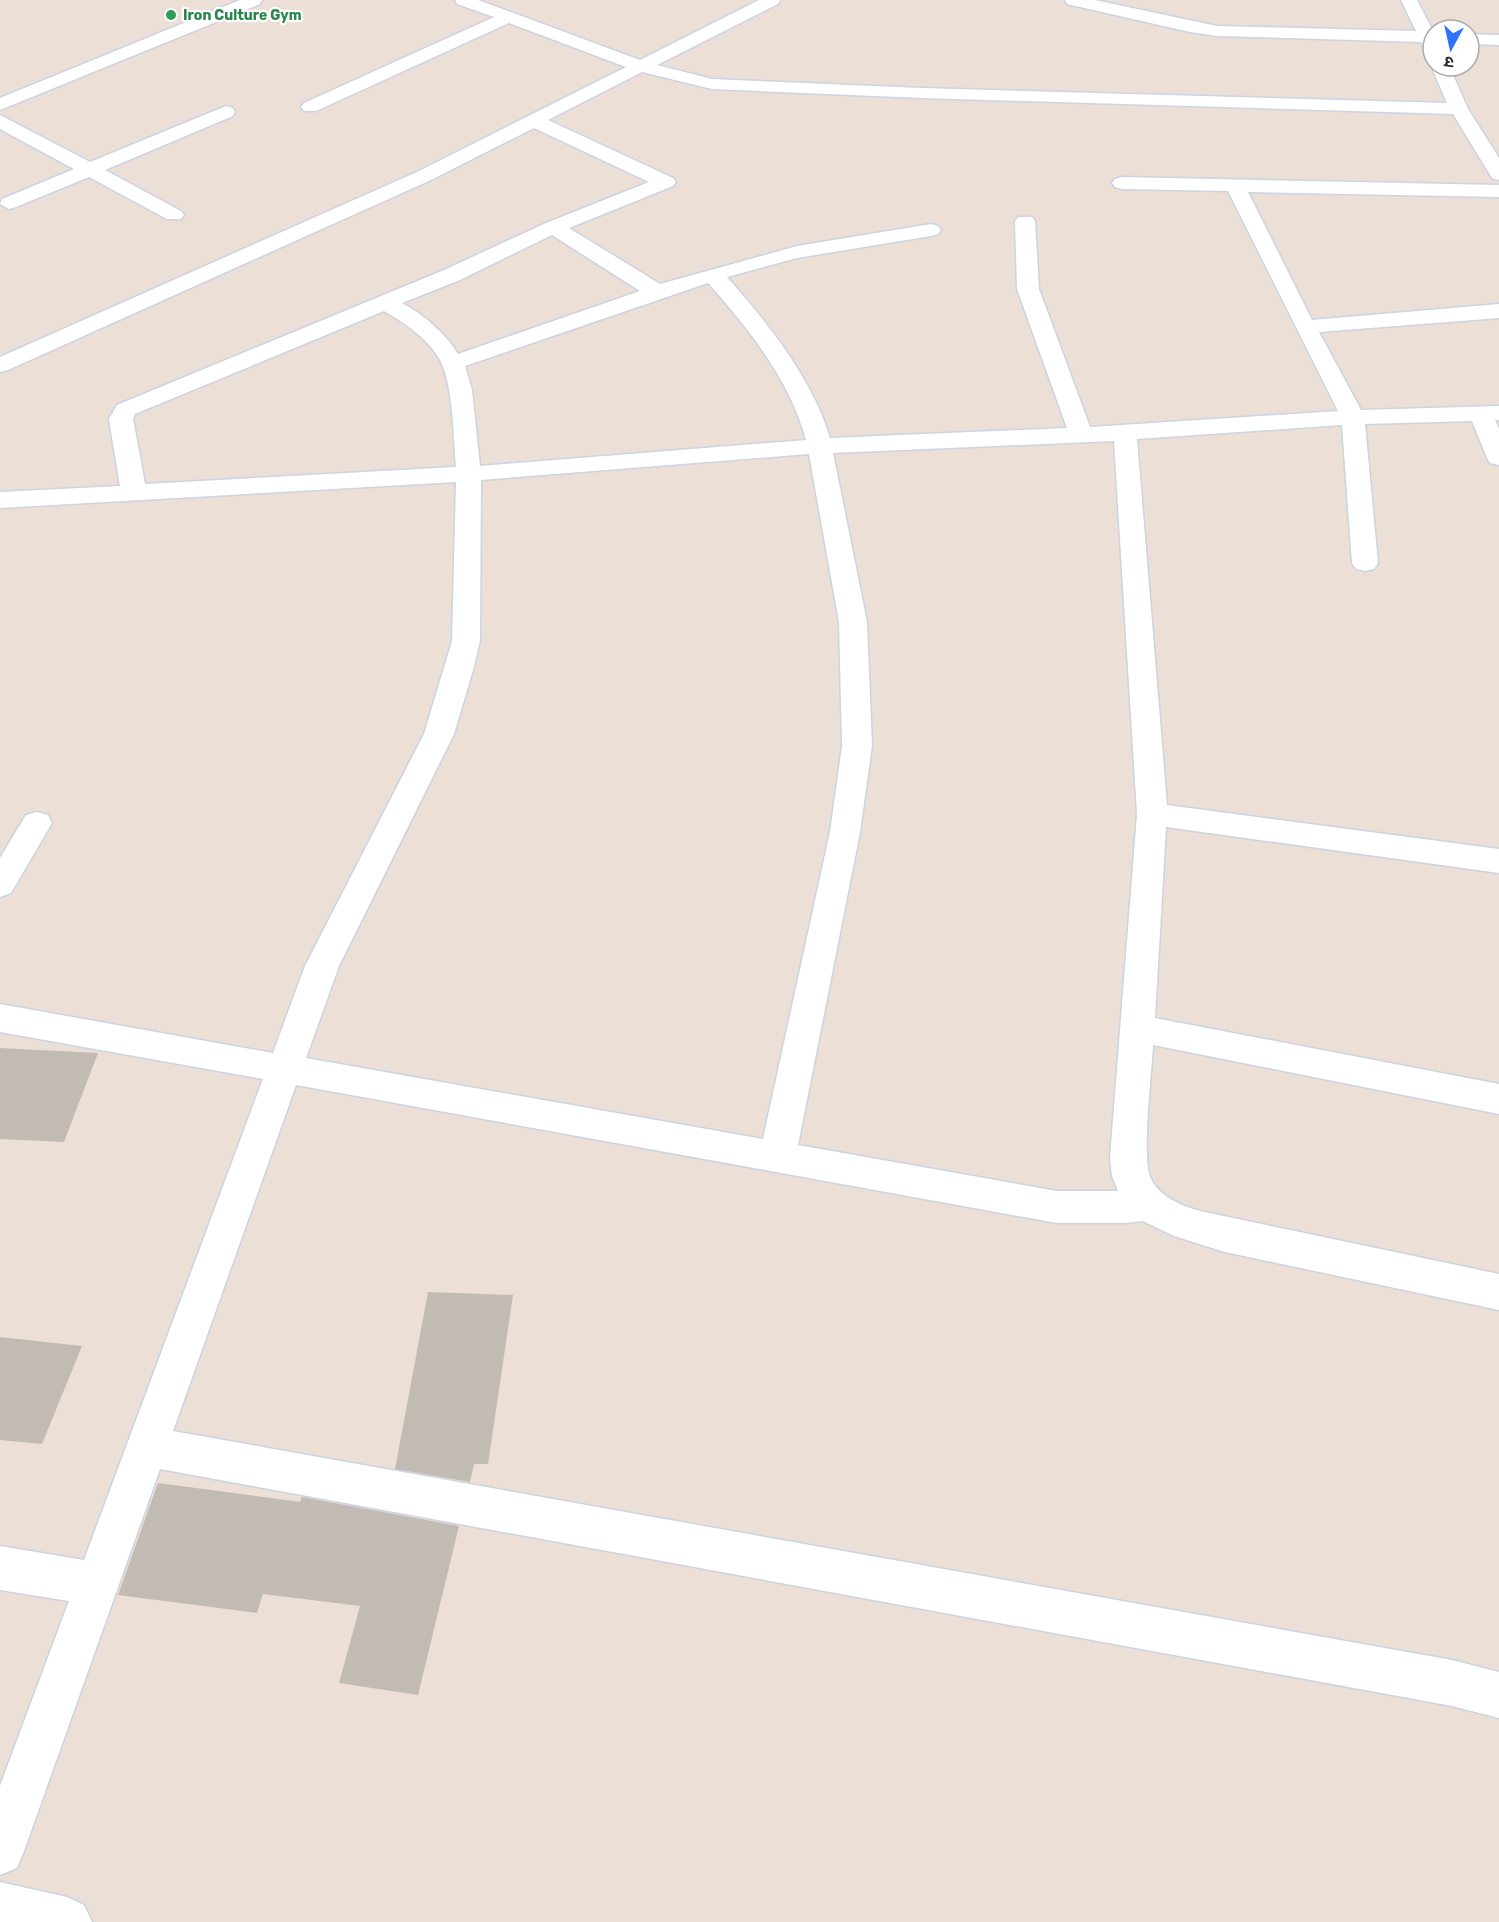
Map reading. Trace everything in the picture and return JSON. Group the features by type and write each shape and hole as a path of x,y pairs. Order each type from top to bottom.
{"street":[{"path":"0,105 254,0"},
{"path":"463,0 642,67 697,82 922,93 1460,109"},
{"path":"0,365 413,180 772,0"},
{"path":"1073,0 1217,31 1421,41"},
{"path":"1409,0 1421,21"},
{"path":"310,107 510,16"},
{"path":"1481,39 1499,40"},
{"path":"1446,78 1460,109 1499,174"},
{"path":"0,88 20,97"},
{"path":"9,203 226,111"},
{"path":"0,121 174,215"},
{"path":"134,493 121,419 125,410 452,275 553,227 666,182 534,121"},
{"path":"1122,183 1499,191"},
{"path":"1234,186 1353,417 1365,563"},
{"path":"1025,221 1029,289 1081,434"},
{"path":"553,227 659,293"},
{"path":"453,363 713,275 822,247 931,230"},
{"path":"713,275 752,319 795,385 812,417 820,446 853,622 857,746 844,832 777,1157"},
{"path":"0,1851 322,966 439,734 459,670 466,641 469,474 460,390 453,363 434,338 406,314 385,303"},
{"path":"1305,327 1499,311"},
{"path":"0,500 469,474 820,446 1125,433 1353,417 1490,414 1499,458"},
{"path":"1125,433 1152,813 1128,1158 1133,1184 1146,1204 1184,1223 1226,1235 1499,1292"},
{"path":"1152,813 1499,861"},
{"path":"0,885 37,823"},
{"path":"0,1018 1057,1207 1125,1207 1146,1204"},
{"path":"1137,1028 1499,1099"},
{"path":"148,1447 1440,1680 1499,1695"},
{"path":"0,1568 97,1584"},
{"path":"0,1907 67,1922"}],"building":[{"path":"0,1048 98,1053 64,1142 0,1139"},
{"path":"428,1292 513,1295 488,1464 474,1464 470,1482 395,1469"},
{"path":"0,1337 82,1346 42,1444 0,1440"},
{"path":"158,1483 300,1502 302,1497 459,1526 418,1695 339,1683 360,1606 263,1594 257,1613 118,1595"}],"place":[{"name":"Iron Culture Gym","path":"171,15"}]}
